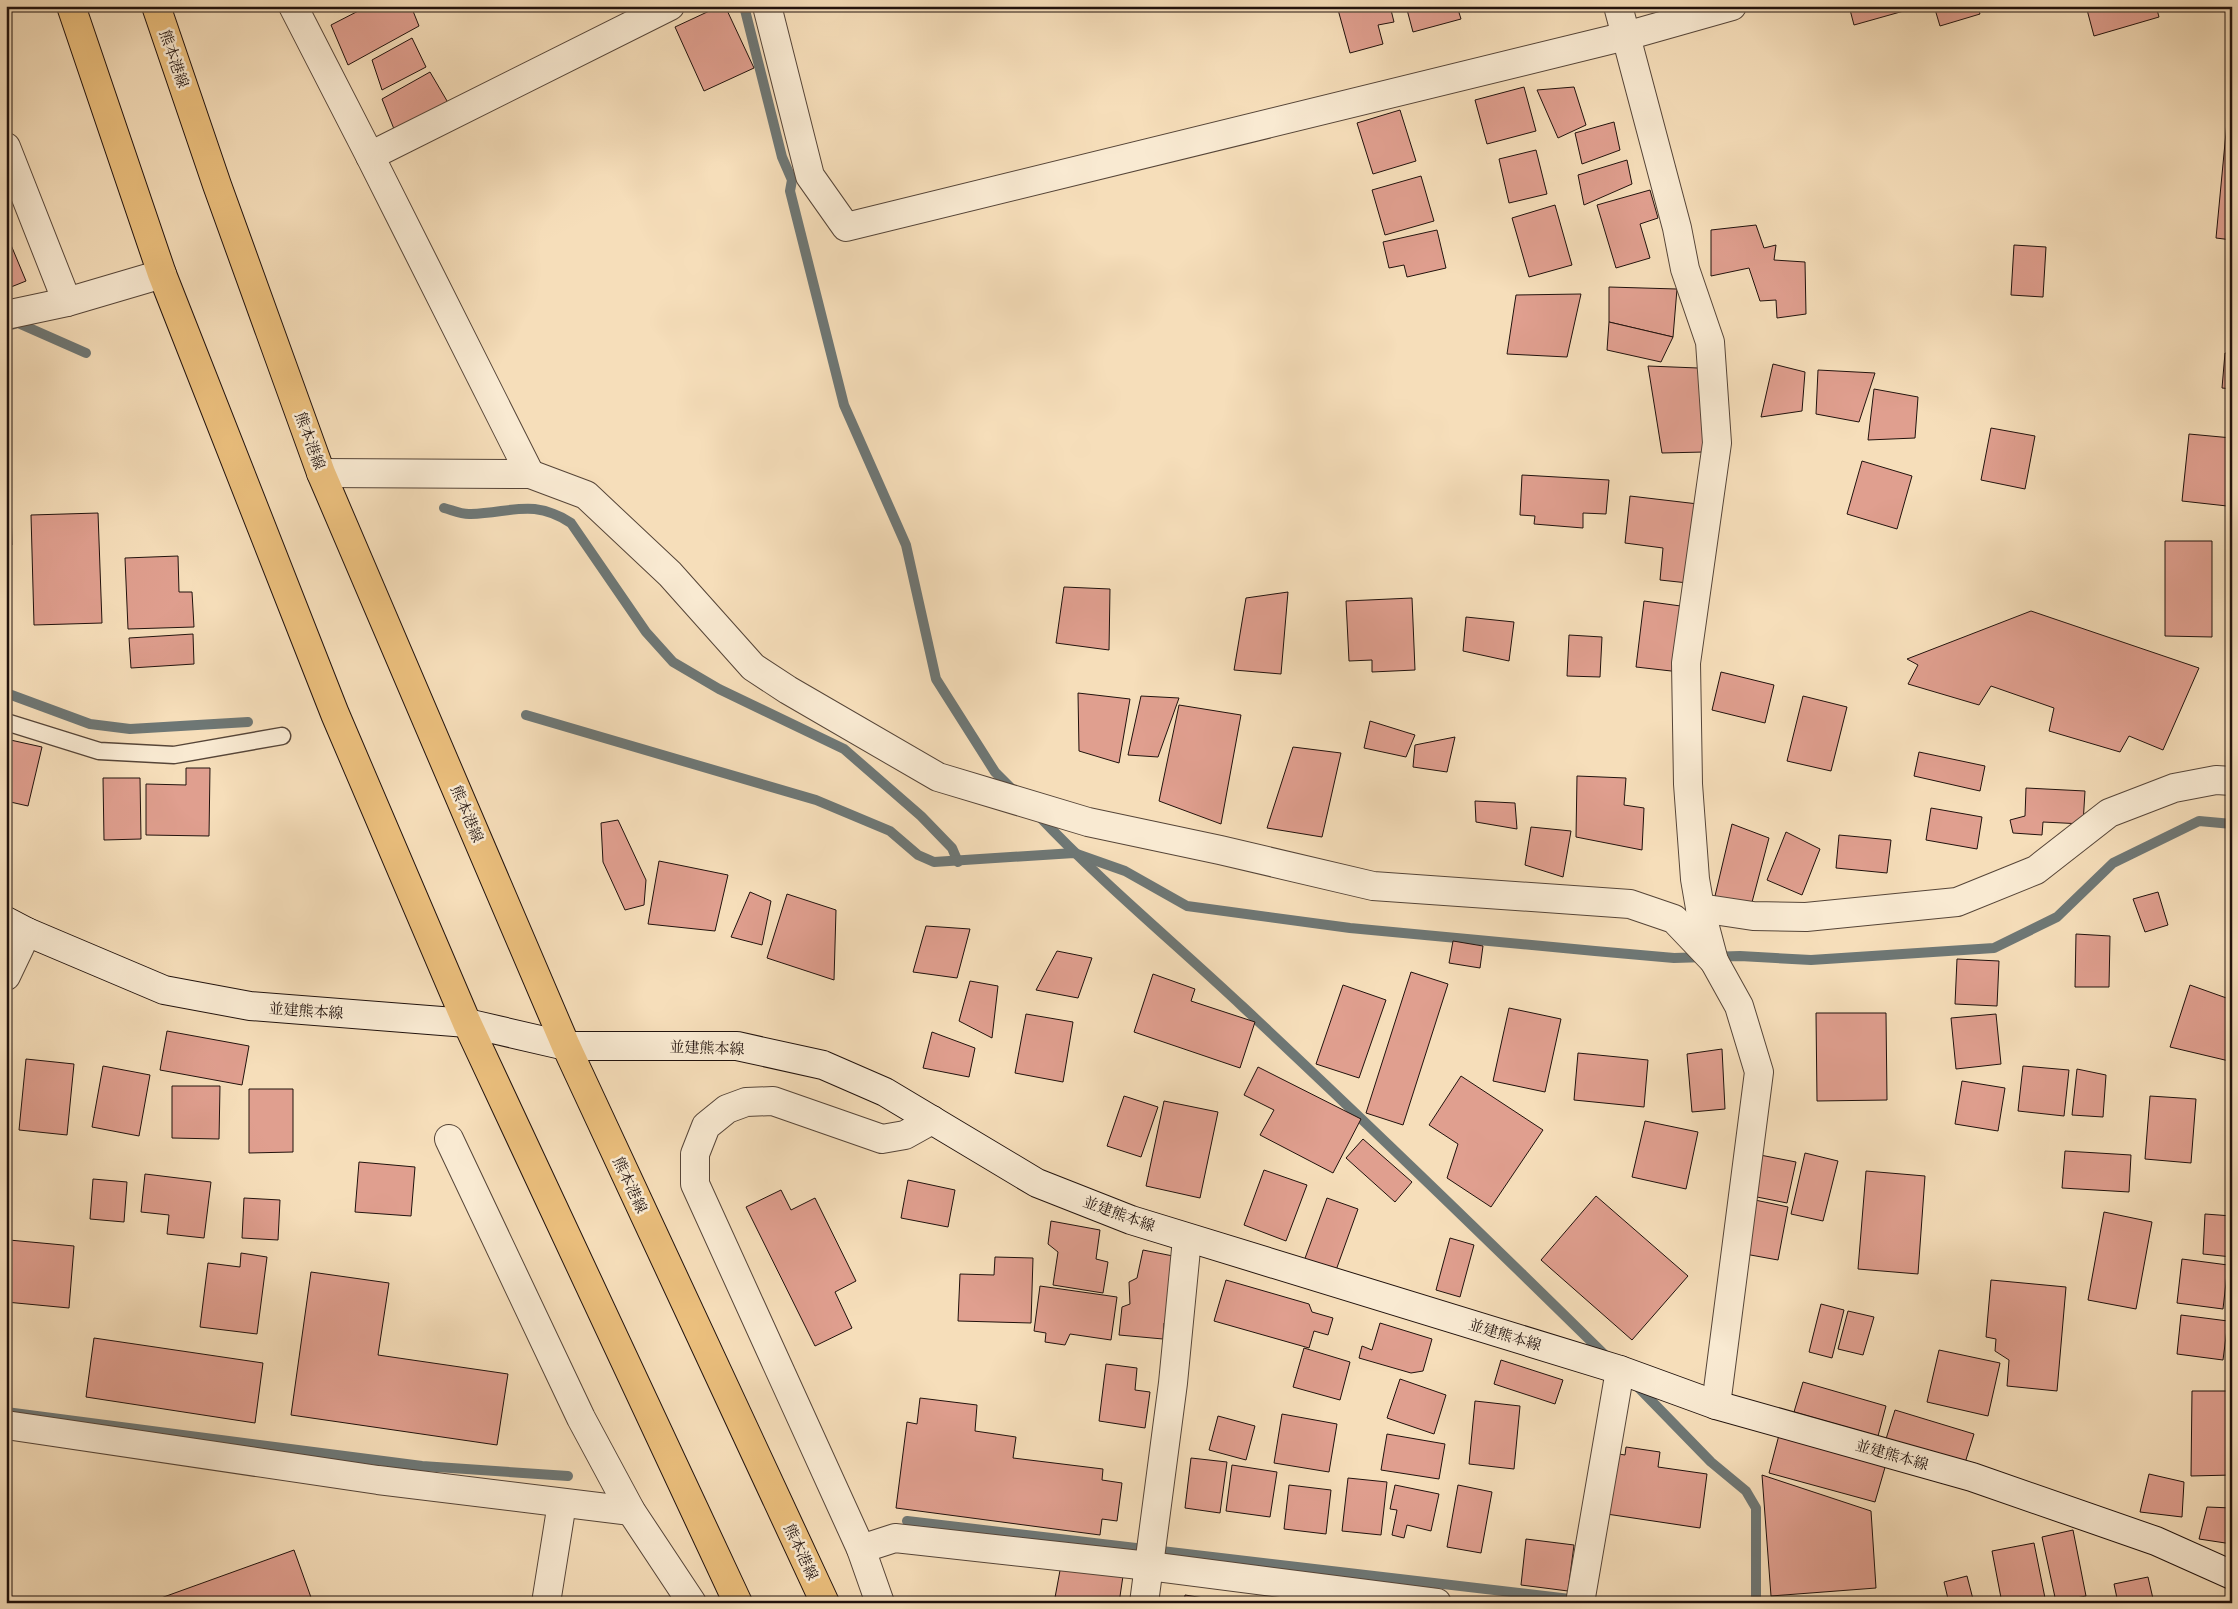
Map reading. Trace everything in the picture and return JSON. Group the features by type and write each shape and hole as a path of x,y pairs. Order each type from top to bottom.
{"main road":[{"path":"72,6 162,274 335,714 468,1023 738,1603"},
{"name":"熊本港線","path":"156,6 217,185 321,473 566,1046 824,1603"}],"street":[{"path":"293,6 530,474"},
{"path":"370,156 670,6"},
{"path":"767,6 810,176 846,227 1626,36 1732,6"},
{"path":"1618,6 1677,228 1685,269 1710,342 1717,443 1686,663 1688,784 1695,879 1700,908 1714,961 1739,1006 1759,1072 1716,1405"},
{"path":"6,147 67,302"},
{"path":"6,315 67,302 162,274"},
{"path":"321,473 530,474 586,495 670,574 753,667 788,690 938,776 1088,822 1220,850 1373,886 1630,904 1674,919 1714,961"},
{"path":"1700,908 1753,916 1806,917 1957,902 2036,870 2109,813 2174,788 2216,780 2232,780"},
{"path":"6,976 17,927"},
{"name":"並建熊本線","path":"17,927 164,990 250,1006 468,1023 566,1046 737,1046 823,1065 885,1092 1037,1183 1132,1220 1620,1370 1716,1405 1972,1478 2156,1541 2232,1575"},
{"path":"880,1603 861,1549 695,1184 695,1154 706,1126 727,1109 746,1102 773,1101 882,1138 905,1135 932,1120"},
{"path":"449,1139 581,1418 631,1511 692,1603"},
{"path":"1144,1603 1173,1383 1187,1238"},
{"path":"1580,1603 1620,1370"},
{"path":"6,1426 378,1480 631,1511"},
{"path":"546,1603 562,1503"},
{"path":"861,1549 895,1538 1149,1566 1437,1603"}],"lane":[{"path":"6,722 99,751 174,755 282,736"}],"building":[{"path":"368,6 411,6 419,26 348,65 331,25"},
{"path":"720,6 725,6 754,68 704,91 675,27"},
{"path":"1337,6 1390,6 1394,22 1378,25 1383,44 1350,53"},
{"path":"1406,6 1457,6 1461,19 1413,32"},
{"path":"1849,6 1918,6 1918,7 1854,25"},
{"path":"1934,6 1977,6 1980,14 1940,26"},
{"path":"2086,6 2156,6 2159,17 2094,36"},
{"path":"412,38 426,67 382,90 372,60"},
{"path":"430,72 450,106 396,134 382,99"},
{"path":"1524,87 1536,131 1487,144 1475,100"},
{"path":"1574,87 1586,125 1558,138 1537,90"},
{"path":"2230,90 2232,90 2232,240 2216,238"},
{"path":"1400,110 1416,161 1373,174 1357,123"},
{"path":"1614,122 1620,150 1582,164 1575,133"},
{"path":"1536,150 1547,194 1509,203 1499,159"},
{"path":"1627,160 1632,184 1584,205 1578,175"},
{"path":"1421,176 1434,221 1385,235 1372,190"},
{"path":"1650,190 1658,218 1640,224 1650,258 1616,268 1597,205"},
{"path":"1555,205 1572,265 1529,277 1512,218"},
{"path":"1756,225 1764,248 1776,245 1774,260 1805,262 1806,314 1777,318 1776,300 1760,301 1749,268 1711,276 1711,230"},
{"path":"1437,230 1446,268 1407,277 1404,265 1389,268 1383,242"},
{"path":"6,233 26,281 6,289"},
{"path":"2014,245 2046,247 2043,297 2011,295"},
{"path":"1609,287 1677,289 1673,337 1609,322"},
{"path":"1581,294 1567,357 1507,354 1516,295"},
{"path":"1609,322 1673,337 1661,362 1607,350"},
{"path":"2225,353 2232,354 2232,389 2222,388"},
{"path":"1773,364 1805,372 1802,411 1761,417"},
{"path":"1648,366 1698,368 1704,452 1662,453"},
{"path":"1818,370 1875,373 1859,422 1816,414"},
{"path":"1874,389 1918,397 1915,438 1868,440"},
{"path":"1991,428 2035,436 2025,489 1981,480"},
{"path":"2189,434 2232,438 2227,506 2182,501"},
{"path":"6,439 9,439 12,545 6,546"},
{"path":"1862,461 1912,476 1897,529 1847,514"},
{"path":"1522,475 1609,480 1606,514 1583,513 1583,528 1534,524 1535,516 1520,515"},
{"path":"1630,496 1698,504 1688,583 1660,580 1663,548 1625,543"},
{"path":"98,513 102,623 34,625 31,515"},
{"path":"2165,541 2212,541 2212,637 2165,636"},
{"path":"178,556 179,592 192,592 194,627 128,629 125,558"},
{"path":"1064,587 1110,589 1109,650 1056,643"},
{"path":"1288,592 1281,674 1234,670 1246,598"},
{"path":"1412,598 1415,670 1372,672 1372,660 1349,661 1346,601"},
{"path":"1644,601 1688,607 1680,672 1636,667"},
{"path":"2031,611 2199,668 2163,750 2129,736 2120,752 2049,731 2054,708 1991,686 1979,705 1908,684 1918,665 1907,659"},
{"path":"1466,617 1514,622 1509,661 1463,651"},
{"path":"193,634 194,664 131,668 129,638"},
{"path":"1569,635 1602,637 1600,677 1567,676"},
{"path":"1721,672 1774,685 1765,723 1712,710"},
{"path":"1078,693 1130,699 1119,763 1079,751"},
{"path":"1141,696 1179,698 1158,757 1128,755"},
{"path":"1803,696 1847,707 1831,771 1787,761"},
{"path":"1179,705 1241,715 1221,824 1159,801"},
{"path":"1370,721 1415,735 1406,757 1364,748"},
{"path":"1455,737 1447,772 1413,767 1415,745"},
{"path":"6,739 42,747 28,806 6,801"},
{"path":"1293,747 1341,753 1322,837 1267,828"},
{"path":"1919,752 1985,766 1980,791 1914,776"},
{"path":"186,768 210,768 209,836 146,835 146,784 186,785"},
{"path":"1577,776 1626,778 1624,805 1644,808 1642,850 1576,837"},
{"path":"103,778 140,778 141,839 104,840"},
{"path":"2026,788 2085,791 2083,824 2043,822 2042,835 2013,833 2010,820 2025,816"},
{"path":"1475,801 1515,803 1517,829 1476,822"},
{"path":"1931,808 1982,817 1977,849 1926,840"},
{"path":"618,820 646,880 644,905 625,910 603,862 601,823"},
{"path":"1732,824 1769,838 1751,906 1715,896"},
{"path":"1531,827 1571,831 1563,877 1525,865"},
{"path":"1786,832 1820,849 1802,895 1767,880"},
{"path":"1839,835 1891,840 1887,873 1836,868"},
{"path":"659,861 728,875 715,931 648,924"},
{"path":"750,892 771,901 762,945 731,937"},
{"path":"2158,892 2168,925 2145,932 2133,899"},
{"path":"787,894 836,910 834,980 767,958"},
{"path":"926,926 970,929 957,978 913,972"},
{"path":"2076,934 2110,936 2109,987 2075,987"},
{"path":"1453,941 1483,946 1480,968 1449,963"},
{"path":"1057,951 1092,958 1078,998 1036,990"},
{"path":"1957,959 1999,961 1997,1006 1955,1004"},
{"path":"1411,972 1448,984 1403,1125 1366,1113"},
{"path":"1153,974 1195,989 1191,1001 1255,1022 1240,1068 1134,1032"},
{"path":"970,981 998,986 992,1038 959,1021"},
{"path":"1343,985 1386,1000 1359,1078 1316,1064"},
{"path":"2190,985 2232,1000 2232,1050 2229,1061 2170,1047"},
{"path":"1509,1008 1561,1019 1545,1092 1493,1081"},
{"path":"1816,1013 1886,1013 1887,1100 1817,1101"},
{"path":"1026,1014 1073,1022 1063,1082 1015,1073"},
{"path":"1996,1014 2001,1064 1956,1069 1951,1018"},
{"path":"167,1031 249,1046 242,1085 160,1070"},
{"path":"932,1032 975,1048 969,1077 923,1068"},
{"path":"1722,1049 1725,1109 1692,1112 1687,1054"},
{"path":"1578,1053 1648,1060 1644,1107 1574,1100"},
{"path":"26,1059 74,1064 67,1135 19,1130"},
{"path":"103,1066 150,1075 139,1136 92,1127"},
{"path":"2023,1066 2069,1070 2064,1116 2018,1111"},
{"path":"1258,1067 1361,1119 1333,1173 1260,1135 1274,1110 1244,1095"},
{"path":"2077,1069 2106,1075 2103,1117 2072,1115"},
{"path":"1461,1076 1543,1130 1491,1207 1447,1178 1458,1144 1429,1125"},
{"path":"1962,1081 2005,1088 1998,1131 1955,1124"},
{"path":"172,1086 220,1086 219,1139 172,1138"},
{"path":"249,1089 293,1089 293,1152 249,1153"},
{"path":"1124,1096 1158,1107 1141,1157 1107,1146"},
{"path":"2150,1096 2196,1099 2191,1163 2145,1159"},
{"path":"1164,1101 1218,1112 1200,1198 1146,1186"},
{"path":"1645,1121 1698,1132 1686,1189 1632,1177"},
{"path":"1363,1139 1412,1182 1395,1202 1346,1158"},
{"path":"2065,1151 2131,1155 2129,1192 2062,1188"},
{"path":"1805,1153 1838,1161 1823,1221 1791,1214"},
{"path":"1755,1154 1796,1162 1787,1203 1747,1195"},
{"path":"359,1162 415,1167 411,1216 355,1212"},
{"path":"1264,1170 1307,1185 1286,1241 1244,1225"},
{"path":"1866,1171 1925,1176 1918,1274 1858,1269"},
{"path":"145,1174 211,1182 204,1238 167,1234 169,1215 141,1212"},
{"path":"93,1179 127,1182 124,1222 90,1219"},
{"path":"908,1180 955,1190 948,1227 901,1218"},
{"path":"781,1190 791,1210 815,1198 856,1281 835,1292 852,1328 815,1346 746,1207"},
{"path":"1596,1196 1688,1276 1632,1340 1541,1260"},
{"path":"244,1198 280,1200 278,1240 242,1238"},
{"path":"1327,1198 1358,1209 1335,1273 1304,1261"},
{"path":"1755,1200 1788,1207 1778,1260 1745,1254"},
{"path":"2104,1212 2152,1222 2136,1309 2088,1300"},
{"path":"2205,1214 2232,1216 2232,1257 2203,1254"},
{"path":"1051,1221 1100,1230 1096,1259 1108,1262 1103,1293 1053,1285 1058,1252 1048,1244"},
{"path":"1450,1238 1474,1245 1460,1297 1436,1290"},
{"path":"9,1240 74,1246 69,1308 6,1302"},
{"path":"1143,1250 1183,1258 1170,1321 1164,1323 1163,1339 1119,1335 1122,1307 1130,1304 1129,1282 1137,1278"},
{"path":"241,1253 267,1257 257,1334 200,1327 208,1263 240,1267"},
{"path":"995,1257 1033,1258 1031,1323 958,1321 960,1274 994,1275"},
{"path":"2182,1259 2228,1265 2223,1309 2177,1303"},
{"path":"311,1272 389,1283 378,1355 508,1374 497,1445 291,1415"},
{"path":"1226,1280 1309,1304 1312,1312 1333,1318 1328,1335 1314,1331 1309,1348 1214,1321"},
{"path":"1991,1280 2066,1287 2057,1391 2007,1386 2009,1360 1995,1351 1996,1339 1986,1337"},
{"path":"1040,1286 1117,1297 1111,1340 1070,1334 1065,1345 1045,1342 1046,1333 1034,1331"},
{"path":"1821,1304 1844,1310 1832,1358 1809,1352"},
{"path":"1848,1311 1874,1317 1863,1355 1838,1349"},
{"path":"2181,1315 2228,1321 2223,1360 2177,1354"},
{"path":"1380,1323 1432,1339 1423,1371 1411,1373 1359,1358 1362,1346 1372,1350"},
{"path":"94,1338 263,1363 255,1423 86,1397"},
{"path":"1304,1348 1350,1362 1340,1400 1293,1387"},
{"path":"1939,1350 2000,1363 1988,1416 1927,1402"},
{"path":"1501,1360 1563,1380 1555,1404 1494,1384"},
{"path":"1106,1364 1137,1368 1135,1390 1150,1392 1145,1428 1099,1421"},
{"path":"1400,1379 1446,1395 1434,1434 1387,1418"},
{"path":"1803,1382 1886,1406 1878,1436 1794,1412"},
{"path":"2192,1391 2232,1391 2232,1475 2191,1476"},
{"path":"920,1398 977,1405 975,1431 1016,1437 1013,1458 1103,1469 1102,1480 1122,1483 1117,1521 1102,1519 1100,1535 896,1508 907,1422 917,1424"},
{"path":"1475,1401 1520,1406 1514,1469 1469,1464"},
{"path":"1895,1410 1974,1434 1965,1463 1886,1439"},
{"path":"1282,1414 1337,1424 1329,1472 1274,1463"},
{"path":"1218,1416 1255,1426 1246,1460 1209,1450"},
{"path":"1387,1434 1445,1444 1439,1479 1381,1470"},
{"path":"1779,1435 1886,1464 1875,1502 1769,1473"},
{"path":"1626,1447 1660,1452 1658,1467 1707,1474 1700,1528 1600,1513 1613,1453 1625,1455"},
{"path":"1191,1458 1227,1462 1220,1513 1185,1508"},
{"path":"1232,1465 1277,1472 1270,1517 1226,1511"},
{"path":"2149,1474 2184,1482 2182,1517 2140,1512"},
{"path":"1762,1475 1871,1511 1876,1588 1771,1596"},
{"path":"1348,1478 1387,1482 1381,1535 1342,1531"},
{"path":"1289,1485 1331,1490 1326,1534 1284,1529"},
{"path":"1395,1485 1439,1494 1431,1531 1407,1525 1404,1538 1392,1535 1397,1510 1390,1509"},
{"path":"1458,1485 1492,1492 1481,1553 1447,1547"},
{"path":"2207,1507 2232,1508 2232,1544 2199,1539"},
{"path":"2073,1530 2086,1596 2056,1602 2042,1537"},
{"path":"1526,1539 1574,1545 1568,1591 1521,1585"},
{"path":"2034,1543 2046,1603 2002,1603 1992,1551"},
{"path":"294,1550 313,1603 147,1603"},
{"path":"1061,1565 1123,1576 1119,1603 1054,1603"},
{"path":"1967,1576 1974,1603 1949,1603 1944,1582"},
{"path":"2148,1577 2154,1603 2118,1603 2114,1584"},
{"path":"1185,1595 1223,1601 1223,1603 1184,1603"}],"waterway":[{"path":"744,6 782,157 792,180 790,191 844,405 906,545 936,679 995,772 1015,792"},
{"path":"11,325 18,323 86,353"},
{"path":"444,508 468,514 533,509 557,515 571,523 646,632 673,662 719,689 844,749 921,816 952,848 958,862"},
{"path":"6,693 90,724 130,729 248,722"},
{"path":"526,715 816,800 890,831 918,855 934,862 1074,853 1125,871 1187,906 1350,928 1674,958 1740,956 1811,960 1994,948 2057,917 2113,863 2199,821 2232,824"},
{"path":"1038,815 1113,889 1335,1094 1608,1358"},
{"path":"1635,1384 1711,1462 1746,1491 1756,1508 1756,1603"},
{"path":"6,1412 422,1466 568,1476"},
{"path":"907,1521 1604,1603"},
{"path":"1894,1603 1902,1603"}]}
